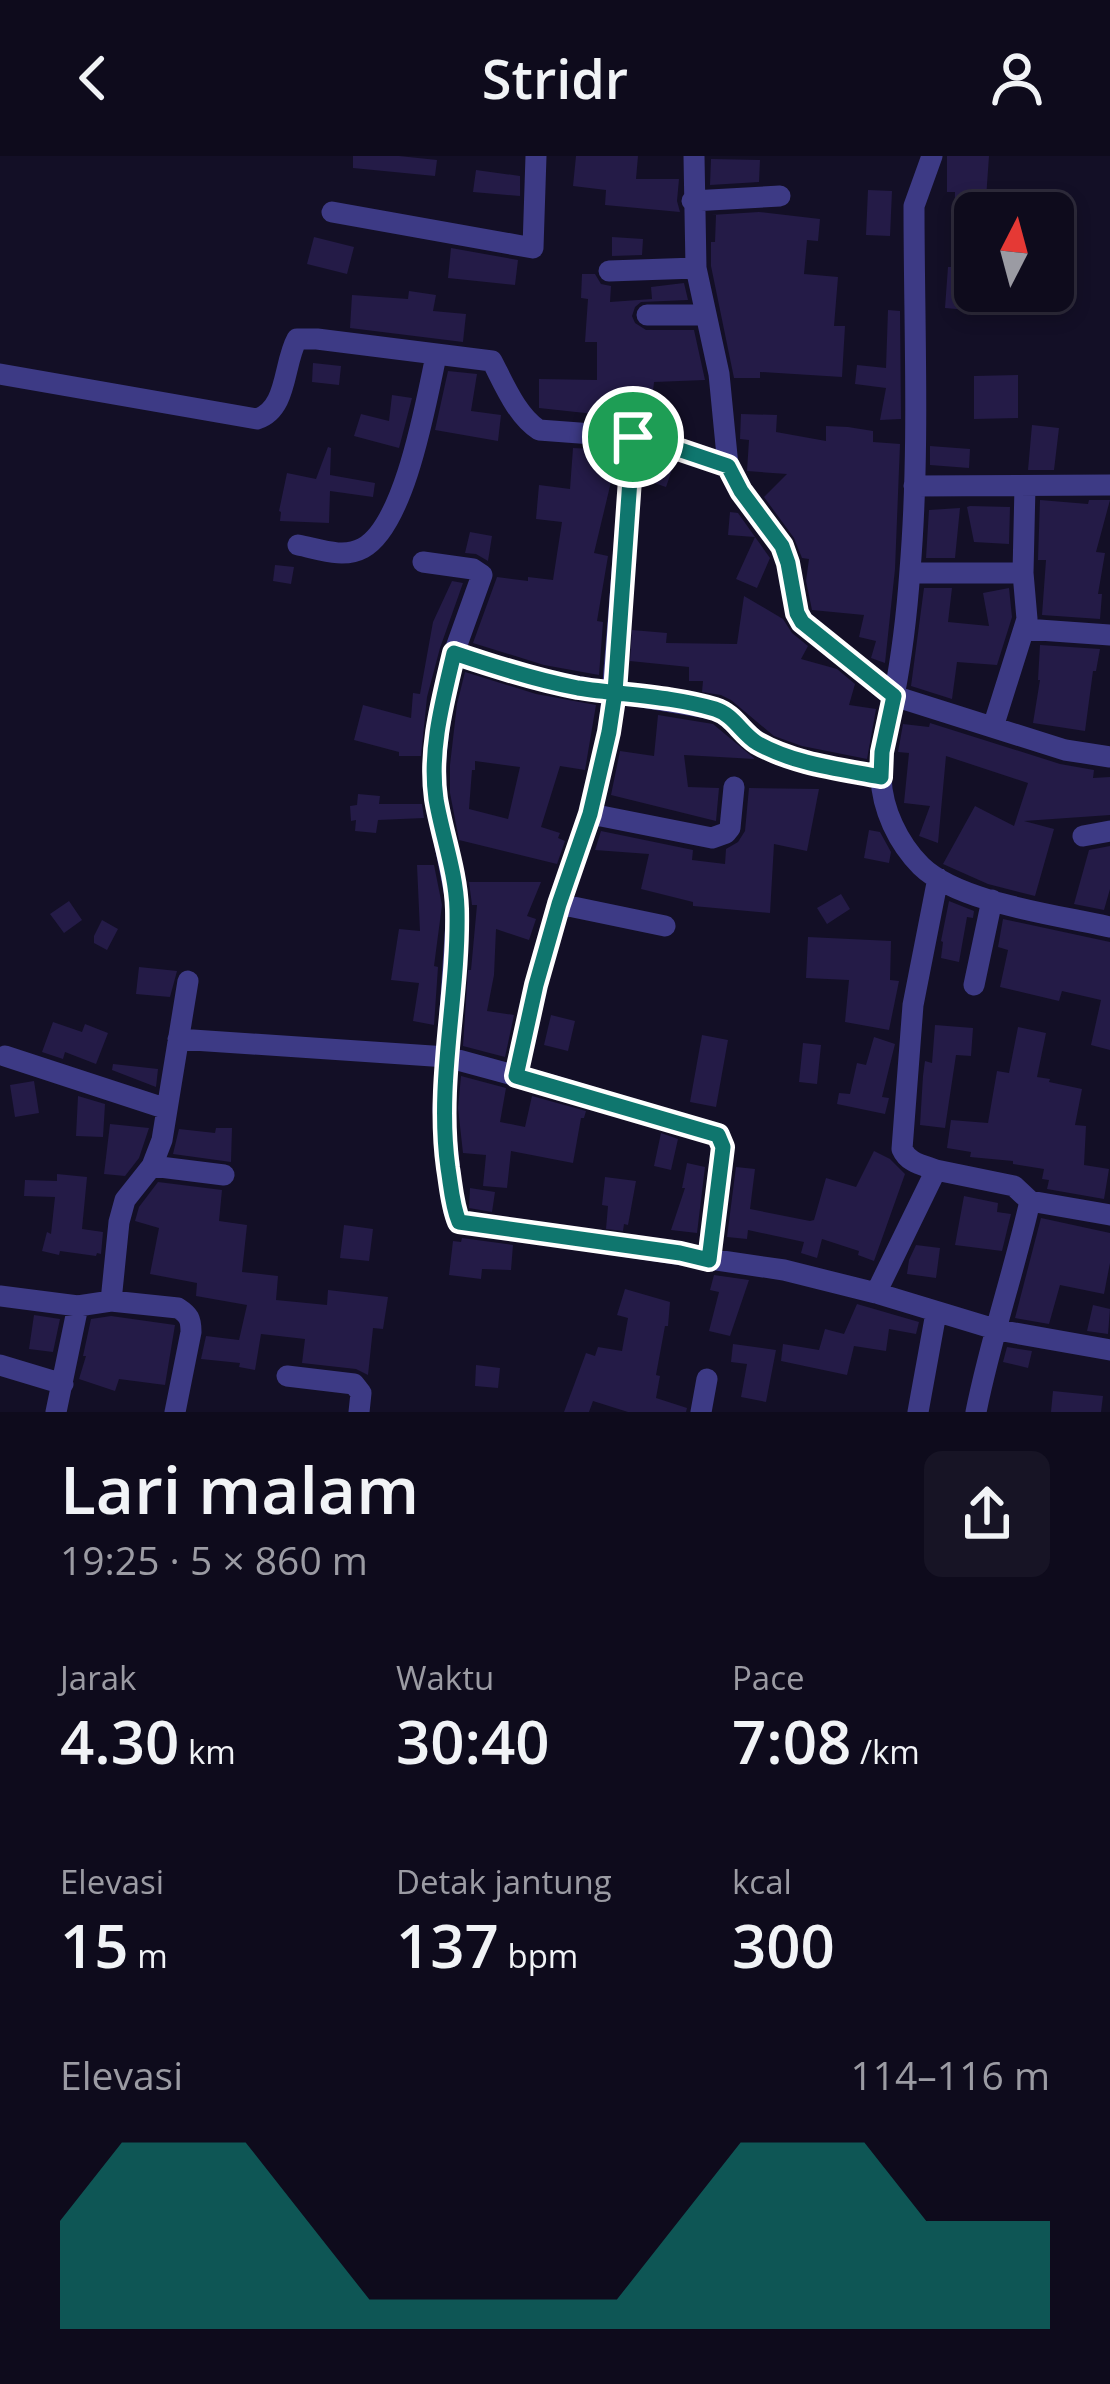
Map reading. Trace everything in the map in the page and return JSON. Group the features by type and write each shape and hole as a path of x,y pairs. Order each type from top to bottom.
{"street":[{"path":"332,212 533,248 536,156"},
{"path":"694,156 696,268 719,374 728,466 782,546 802,622 894,696 1065,750 1110,757"},
{"path":"932,156 914,206 910,573 882,752 886,808 902,842 938,878 992,900 1110,927"},
{"path":"692,201 780,196"},
{"path":"609,271 696,268"},
{"path":"647,315 705,315"},
{"path":"0,374 257,419 270,415 278,404 297,339 317,339 492,362 521,411 539,430 633,437 728,466"},
{"path":"298,545 353,552 375,539 386,524 411,458 436,356"},
{"path":"516,1076 536,985 590,814 609,732 633,437"},
{"path":"914,486 1110,485"},
{"path":"993,727 1025,629 1025,486"},
{"path":"423,562 473,569 482,575 454,653 435,764 435,794 457,906 442,1109 459,1222 784,1270 998,1330 1110,1350"},
{"path":"910,573 1023,573"},
{"path":"1025,629 1110,635"},
{"path":"454,653 539,680 718,710 754,741 781,753 881,777"},
{"path":"590,814 692,835 720,836 730,828 734,787"},
{"path":"1083,836 1110,831"},
{"path":"938,878 914,1005 905,1156 937,1169 1014,1186 1030,1201 1110,1215"},
{"path":"974,985 992,900"},
{"path":"559,904 665,926"},
{"path":"111,1301 125,1200 152,1166 162,1140 188,981"},
{"path":"178,1039 447,1057 718,1135 723,1147 709,1260"},
{"path":"5,1057 166,1109"},
{"path":"152,1166 224,1175"},
{"path":"876,1293 937,1169"},
{"path":"976,1412 1030,1201"},
{"path":"0,1296 79,1306 111,1301 187,1313 191,1332 175,1412"},
{"path":"56,1412 79,1306"},
{"path":"918,1412 936,1312"},
{"path":"0,1365 63,1384"},
{"path":"287,1376 354,1384 361,1393 359,1412"},
{"path":"701,1412 707,1379"}],"building":[{"path":"353,156 437,160 435,176 353,168"},
{"path":"576,156 638,156 636,179 679,179 680,212 605,205 606,190 573,186"},
{"path":"947,156 989,156 986,192 947,192"},
{"path":"711,159 760,160 759,182 710,185"},
{"path":"476,170 520,176 520,196 473,192"},
{"path":"868,190 892,191 890,236 866,235"},
{"path":"759,212 820,219 818,241 807,240 804,274 838,277 834,326 845,326 842,377 760,372 760,378 734,378 711,266 716,215 711,215"},
{"path":"954,230 954,309 945,308 948,267 953,267"},
{"path":"314,237 354,247 347,274 307,264"},
{"path":"612,237 643,239 642,255 612,256"},
{"path":"451,248 518,260 515,285 448,278"},
{"path":"582,274 595,274 601,284 611,286 610,302 652,299 651,287 684,283 688,300 641,302 632,316 646,330 694,330 705,380 654,382 650,420 539,408 539,379 597,380 597,342 585,342 588,299 581,298"},
{"path":"409,291 436,295 433,311 466,314 463,342 350,328 352,295 408,299"},
{"path":"888,310 900,311 901,419 880,420 886,388 855,384 857,365 886,368"},
{"path":"313,363 341,366 339,385 312,382"},
{"path":"448,371 477,374 471,411 501,415 498,441 435,430"},
{"path":"1018,375 1018,418 974,419 974,376"},
{"path":"392,395 412,398 399,448 354,436 361,414 389,421"},
{"path":"741,414 777,415 776,432 826,441 826,426 848,427 873,431 873,442 900,444 885,663 871,658 876,641 859,637 864,615 812,610 806,581 809,559 802,558 794,538 764,497 787,474 747,471 749,440 740,439"},
{"path":"1032,425 1059,428 1054,470 1028,470"},
{"path":"930,446 970,449 969,468 930,465"},
{"path":"328,447 330,475 375,483 373,497 330,491 329,523 280,521 287,473 316,479"},
{"path":"573,448 593,449 592,453 616,461 594,553 608,556 597,621 603,622 599,675 544,665 473,643 497,577 553,580 562,522 536,519 539,485 570,489"},
{"path":"647,455 674,464 666,487 645,480"},
{"path":"1040,500 1088,504 1089,500 1110,500 1096,552 1105,553 1098,594 1102,594 1100,619 1042,615 1046,560 1038,560"},
{"path":"970,506 1010,507 1009,544 974,542"},
{"path":"960,508 955,558 926,558 929,510"},
{"path":"730,512 738,513 770,558 757,588 736,579 755,537 728,535"},
{"path":"470,532 492,536 488,561 465,553"},
{"path":"275,565 294,567 291,584 273,581"},
{"path":"452,581 463,583 427,697 421,756 399,756 399,752 354,740 363,705 411,718 413,693 420,694 433,622"},
{"path":"924,588 952,588 948,622 989,626 983,593 1009,588 1012,617 997,665 957,662 952,699 911,686"},
{"path":"744,596 783,619 808,646 801,659 837,669 855,684 849,705 876,709 867,759 774,736 731,700 702,692 703,681 689,681 689,667 630,661 632,630 667,633 666,643 737,644"},
{"path":"1040,645 1100,649 1085,731 1033,723"},
{"path":"465,672 536,694 596,705 585,770 560,766 541,827 560,833 558,838 565,841 557,864 459,840 450,793 457,704","holes":["475,761 520,767 508,819 469,809"]},
{"path":"658,715 713,724 755,759 684,755 688,787 719,788 716,821 611,795 620,751 654,756"},
{"path":"930,723 1094,770 1093,778 1110,777 1110,815 1024,821 1054,829 1035,896 988,884 943,864 975,806 1014,826 1028,783 946,756 938,843 919,836 930,806 904,803 909,753 898,752 903,724 929,727"},
{"path":"749,788 819,789 807,851 774,844 770,913 693,906 693,902 641,889 649,854 595,850 601,831 693,850 692,860 725,864 726,849 745,831"},
{"path":"358,794 380,796 379,804 422,804 424,818 378,820 376,833 355,831 350,806 357,805"},
{"path":"869,830 880,832 891,852 889,863 864,858"},
{"path":"1110,846 1110,889 1104,910 1074,904 1089,850"},
{"path":"417,865 434,865 442,905 434,966 438,967 434,1025 413,1021 419,983 391,980 399,929 420,931"},
{"path":"469,882 541,882 527,916 536,919 529,940 496,929 487,1011 514,1015 505,1057 463,1046 477,905 472,905"},
{"path":"841,894 850,909 827,924 817,908"},
{"path":"69,901 82,920 64,933 50,914"},
{"path":"949,901 974,911 973,918 967,917 959,962 941,958"},
{"path":"1003,919 1110,942 1110,1050 1091,1045 1101,1000 1062,991 1059,1001 1000,987 1008,950 998,947"},
{"path":"102,920 118,929 107,950 94,943"},
{"path":"808,937 891,941 890,980 899,981 889,1030 845,1022 849,980 806,978"},
{"path":"139,967 177,971 170,997 136,994"},
{"path":"551,1015 575,1021 568,1051 544,1045"},
{"path":"53,1022 82,1032 85,1024 108,1033 96,1064 65,1052 63,1059 42,1052"},
{"path":"935,1025 973,1028 971,1056 956,1055 945,1128 920,1125 925,1061 932,1063"},
{"path":"1018,1027 1046,1033 1037,1077 1082,1089 1075,1125 1086,1126 1084,1165 1109,1169 1104,1199 1047,1189 1044,1169 970,1157 971,1152 947,1148 951,1120 988,1123 997,1071 1009,1073"},
{"path":"702,1035 728,1040 716,1107 690,1102"},
{"path":"874,1037 895,1044 882,1097 889,1098 885,1114 837,1104 839,1093 850,1094 857,1063 866,1065"},
{"path":"803,1043 821,1045 817,1084 799,1082"},
{"path":"113,1064 158,1069 156,1087 112,1070"},
{"path":"461,1076 506,1088 500,1122 525,1127 532,1096 586,1111 573,1163 511,1151 507,1188 483,1186 486,1155 463,1153 458,1108"},
{"path":"34,1081 39,1113 15,1117 10,1085"},
{"path":"78,1096 105,1104 103,1137 76,1136"},
{"path":"110,1124 149,1128 139,1158 125,1176 104,1174"},
{"path":"216,1128 232,1128 231,1162 173,1154 179,1129 215,1133"},
{"path":"661,1133 678,1139 671,1170 654,1166"},
{"path":"874,1151 905,1174 874,1261 822,1239 817,1258 801,1253 804,1242 748,1230 747,1239 727,1237 736,1167 755,1169 750,1209 810,1221 826,1178 856,1187"},
{"path":"687,1163 705,1167 697,1233 671,1230 685,1188"},
{"path":"57,1174 87,1177 82,1229 103,1232 101,1254 42,1251 47,1232 51,1234 55,1197 24,1196 25,1180 57,1181"},
{"path":"605,1177 636,1181 623,1231 606,1229"},
{"path":"158,1182 222,1190 219,1221 247,1225 242,1272 278,1276 276,1300 327,1305 328,1290 388,1297 383,1329 373,1328 368,1375 356,1369 302,1363 305,1339 261,1334 255,1370 239,1367 240,1363 201,1359 206,1336 239,1340 247,1305 196,1296 197,1283 150,1274 159,1228 135,1221 139,1207"},
{"path":"470,1188 495,1192 492,1212 469,1208"},
{"path":"964,1196 998,1203 997,1212 1011,1214 1002,1251 955,1245"},
{"path":"1041,1218 1110,1233 1104,1294 1060,1285 1049,1324 1015,1318"},
{"path":"344,1225 373,1229 369,1261 340,1258"},
{"path":"453,1241 513,1245 511,1270 482,1269 481,1279 449,1275"},
{"path":"916,1245 940,1248 936,1278 907,1274"},
{"path":"714,1275 749,1280 730,1336 709,1331 719,1292 710,1290"},
{"path":"625,1289 670,1302 656,1398 687,1408 686,1412 628,1412 593,1401 589,1412 564,1412 586,1353 595,1356 598,1347 622,1351 628,1318 617,1315"},
{"path":"857,1304 919,1322 916,1334 889,1329 886,1351 854,1346 847,1375 781,1361 783,1344 819,1350 825,1329 844,1334"},
{"path":"1093,1305 1110,1309 1108,1334 1087,1331"},
{"path":"34,1315 60,1319 53,1352 29,1349"},
{"path":"111,1316 175,1325 165,1385 119,1379 115,1391 79,1379 91,1319"},
{"path":"733,1344 776,1350 766,1402 741,1397 747,1364 731,1362"},
{"path":"1007,1347 1032,1351 1028,1368 1003,1362"},
{"path":"476,1365 500,1368 498,1388 475,1386"},
{"path":"1053,1391 1103,1396 1101,1412 1051,1412"}],"route":[{"path":"633,437 615,692 609,732 590,814 536,985 516,1076 715,1132 723,1147 709,1260 459,1222 442,1109 457,906 435,794 435,764 437,728 454,653 539,680 584,689 615,692 692,704 718,710 754,741 781,753 881,777 894,696 802,622 782,546 728,466 633,437"}]}
